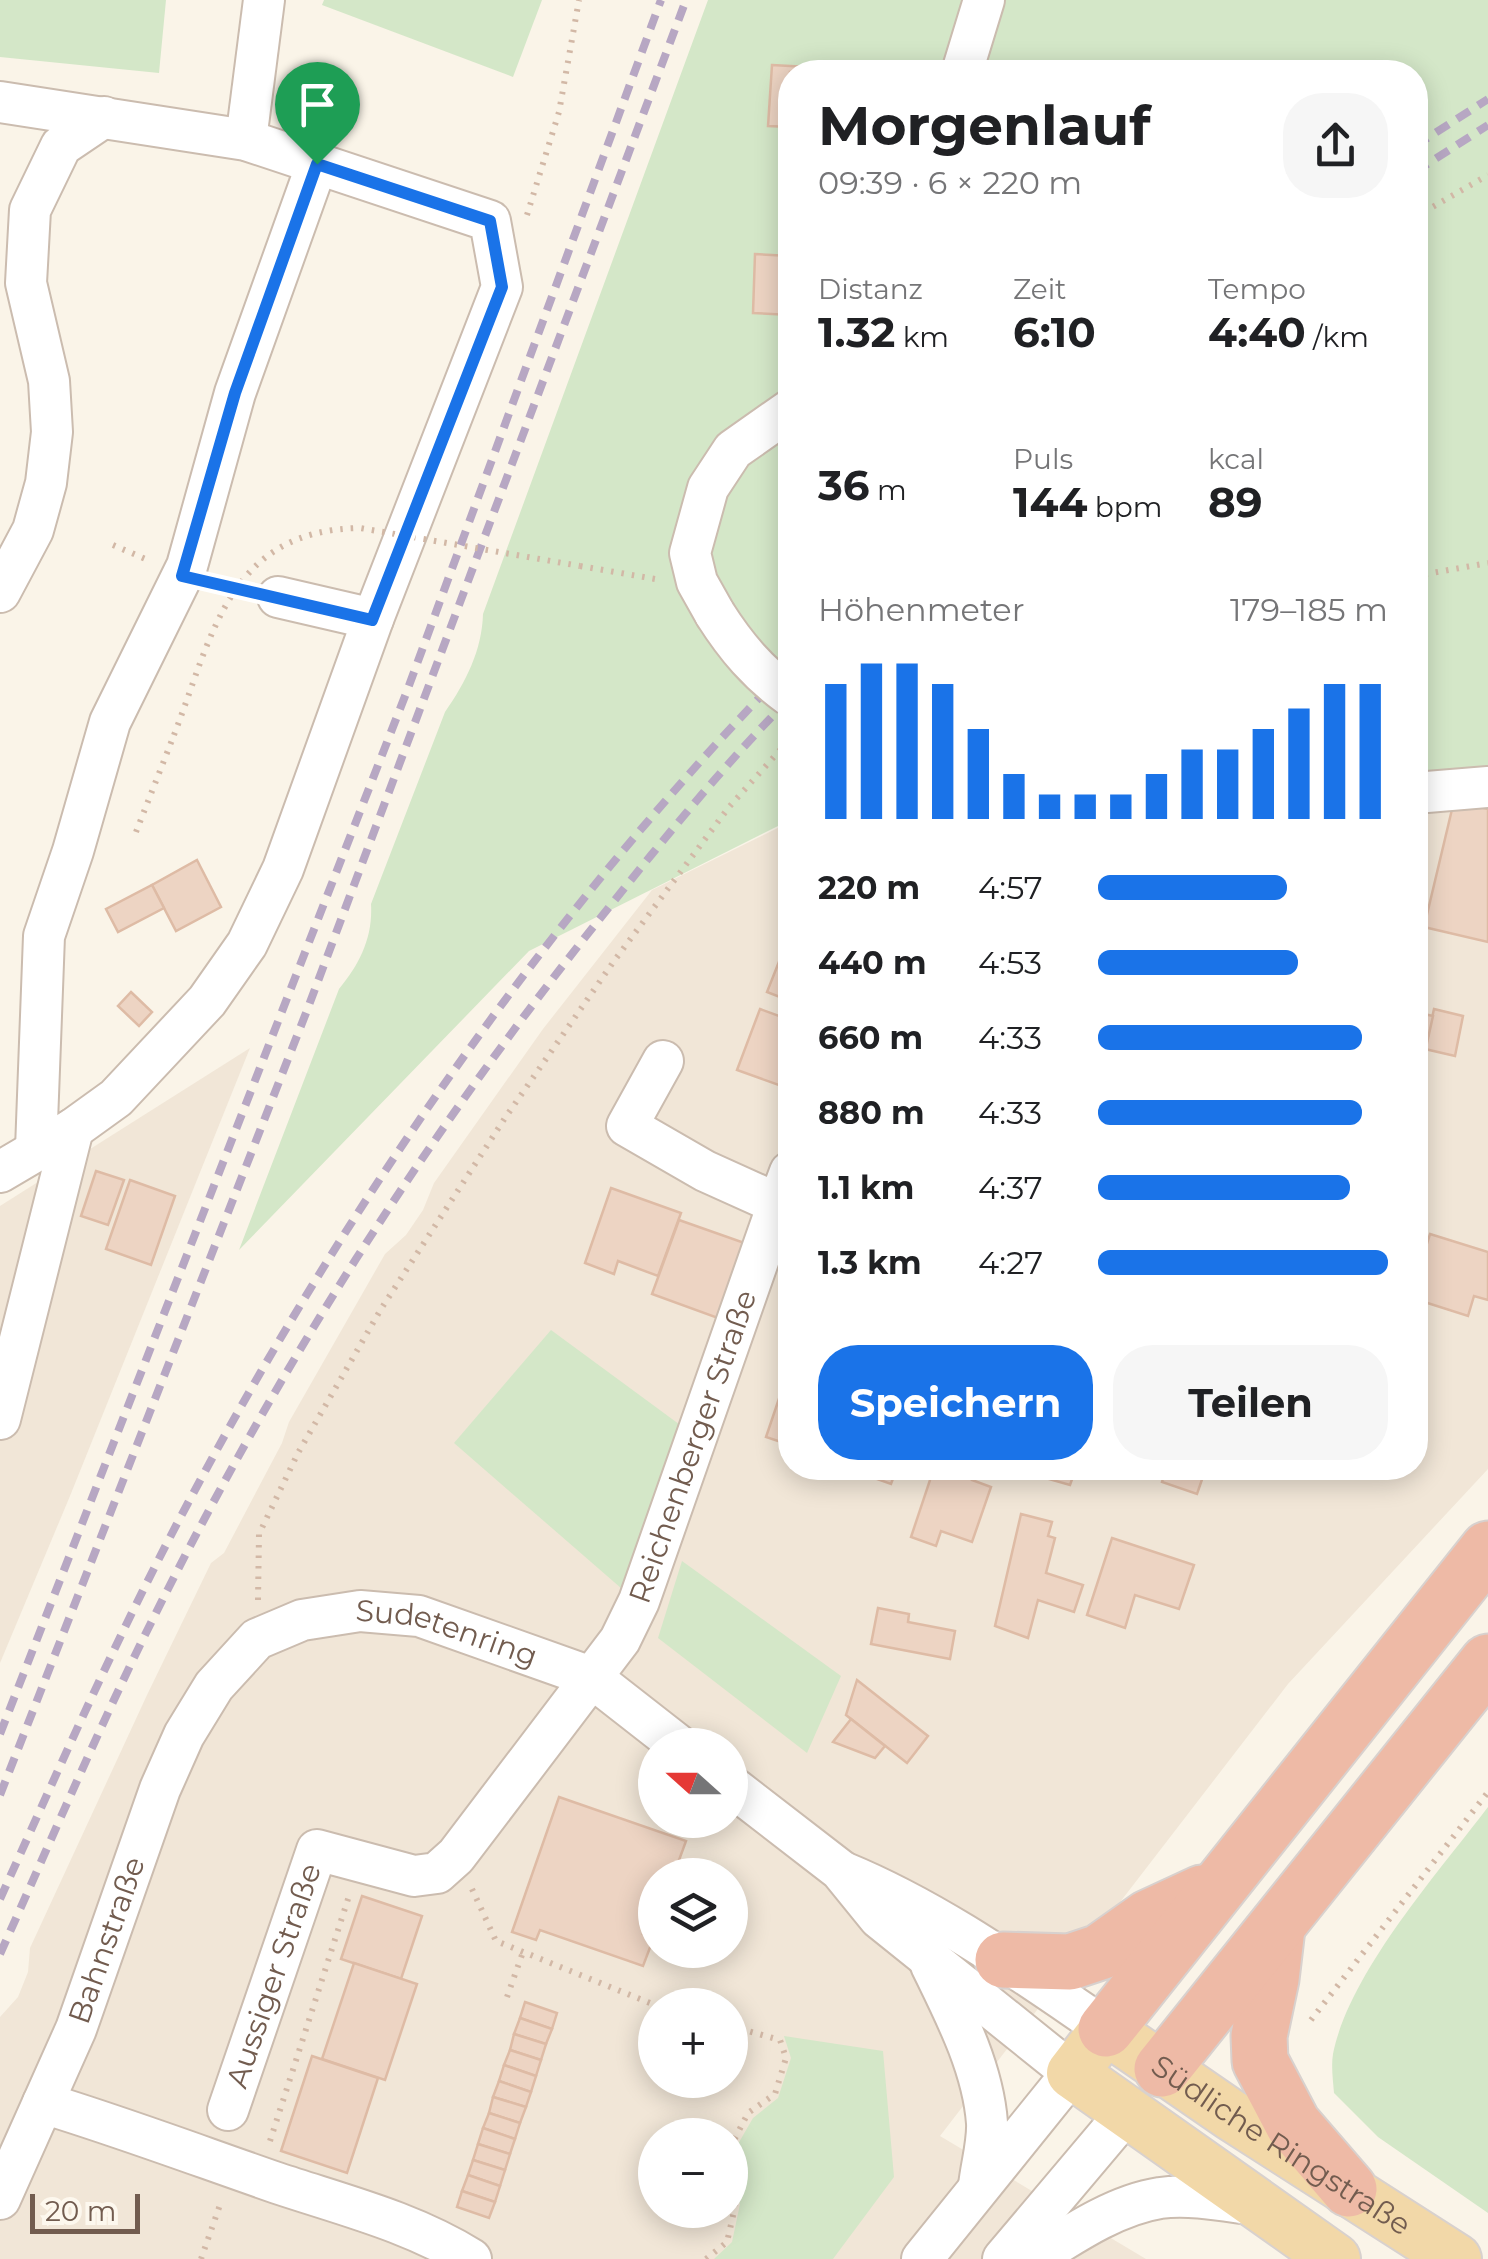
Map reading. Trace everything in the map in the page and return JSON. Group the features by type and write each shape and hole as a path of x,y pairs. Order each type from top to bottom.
{"highway":[{"path":"1106,2029 1488,1549"},
{"path":"1162,2069 1488,1662"},
{"path":"1003,1960 1070,1962 1100,1952 1148,1918 1218,1885"},
{"path":"1277,1926 1272,1979 1259,2036 1260,2061 1293,2124 1349,2190"}],"main road":[{"name":"Südliche Ringstraße","path":"1106,2029 1456,2259"},
{"path":"1072,2072 1106,2029"},
{"path":"1127,2112 1162,2069"},
{"name":"Südliche Ringstraße","path":"1072,2072 1336,2259"}],"street":[{"path":"246,140 264,0"},
{"path":"966,60 984,0"},
{"path":"0,102 246,140 490,221 502,287 372,620 282,869 247,944 207,1001 116,1098 73,1129 0,1172"},
{"path":"0,592 33,530 46,484 52,432 48,381 26,283 30,210 62,146 104,117"},
{"path":"36,1149 44,936 110,722 182,576 235,393 317,164"},
{"path":"778,418 733,450 708,488 690,553 706,598 746,658 778,688"},
{"path":"278,597 372,620"},
{"path":"1428,792 1488,787"},
{"name":"Reichenberger Straße","path":"663,1061 627,1126 704,1172 778,1193"},
{"path":"0,1419 73,1129"},
{"name":"Reichenberger Straße","path":"591,1677 620,1640 639,1601 778,1217"},
{"path":"0,1280 22,1325"},
{"name":"Sudetenring","path":"214,1686 257,1639 302,1620 360,1611 419,1616 591,1677 656,1728"},
{"name":"Aussiger Straße","path":"228,2110 317,1850 414,1876 437,1873 456,1856 591,1677"},
{"name":"Bahnstraße","path":"0,2199 76,2029 160,1789 184,1734 214,1686"},
{"path":"748,1799 840,1870 878,1918 1072,2072 922,2259"},
{"path":"840,1870 894,1892 1106,2029"},
{"path":"927,1957 976,2071 987,2124 978,2189"},
{"path":"42,2103 132,2130 440,2240 471,2259"},
{"path":"1003,2259 1127,2112"},
{"path":"1032,2259 1128,2206 1162,2198 1255,2204"}],"path":[{"path":"526,218 559,112 579,0"},
{"path":"1428,209 1488,176"},
{"path":"136,832 222,611 241,582 287,541 337,528 360,528 668,582 706,598"},
{"path":"1428,574 1488,563"},
{"path":"182,576 278,597"},
{"path":"257,1639 259,1534 298,1453 382,1309 505,1118 614,961 729,807 778,752"},
{"path":"1308,2027 1488,1792"},
{"path":"456,1856 496,1941 638,1998"},
{"path":"201,2259 246,2172 360,1862"},
{"path":"506,1997 523,1952"},
{"path":"745,2118 775,2094 786,2058 780,2040 748,2031"},
{"path":"706,2259 727,2242 731,2228"}],"shaded area":[{"path":"1488,769 1488,1469 1288,1684 940,2136 1146,2259 0,2259 0,2017 18,1997 28,1972 30,1948 211,1563 224,1553 282,1443 289,1422 385,1254 406,1235 423,1210 434,1183 543,1029 652,890 778,828 778,1480 1428,1480 1428,781"},
{"path":"250,1048 70,1496 0,1663 0,1206"}],"green space":[{"path":"0,0 166,0 159,73 0,57"},
{"path":"324,0 542,0 513,77 322,5"},
{"path":"708,0 1488,0 1488,765 1428,777 1428,60 778,60 778,826 529,951 239,1250 339,989 364,950 371,904 445,712 472,665 483,614"},
{"path":"551,1330 687,1430 629,1595 454,1443"},
{"path":"682,1561 841,1676 807,1753 658,1638"},
{"path":"1488,1807 1488,2213 1378,2137 1334,2093 1332,2063 1342,2023 1376,1958"},
{"path":"784,2036 883,2051 894,2177 833,2259 714,2259 732,2242 735,2228 748,2228 748,2127 778,2098 791,2058"}],"building":[{"path":"772,65 778,65 778,126 768,126"},
{"path":"755,254 778,255 778,314 753,313"},
{"path":"1454,801 1488,809 1488,942 1428,928 1428,910"},
{"path":"197,860 221,907 176,931 152,885"},
{"path":"152,885 164,908 118,932 106,909"},
{"path":"778,964 778,996 767,992"},
{"path":"131,992 152,1012 139,1026 118,1006"},
{"path":"760,1009 778,1016 778,1085 737,1070"},
{"path":"1434,1009 1463,1016 1455,1056 1428,1050"},
{"path":"96,1171 124,1180 108,1225 81,1216"},
{"path":"130,1180 175,1196 151,1265 106,1249"},
{"path":"611,1188 681,1213 658,1276 618,1261 614,1274 585,1263"},
{"path":"679,1220 753,1246 726,1321 652,1294"},
{"path":"1430,1234 1488,1252 1488,1300 1474,1296 1468,1316 1428,1303"},
{"path":"778,1402 778,1441 766,1437"},
{"path":"930,1480 972,1480 991,1487 972,1542 941,1531 936,1546 911,1537"},
{"path":"1163,1480 1202,1480 1197,1494"},
{"path":"1021,1514 1052,1522 1048,1536 1055,1538 1046,1573 1083,1585 1074,1612 1038,1600 1028,1638 995,1626"},
{"path":"1112,1538 1194,1565 1179,1609 1135,1595 1125,1628 1087,1615"},
{"path":"878,1608 909,1614 908,1622 955,1631 950,1659 871,1644"},
{"path":"857,1680 928,1736 907,1763 846,1715"},
{"path":"851,1719 885,1746 875,1758 833,1742"},
{"path":"559,1797 638,1824 638,1838 686,1841 680,1858 638,1858 638,1964 540,1930 536,1940 512,1932"},
{"path":"362,1896 422,1916 401,1979 341,1959"},
{"path":"354,1963 417,1984 385,2080 322,2059"},
{"path":"525,2002 557,2013 552,2029 520,2018"},
{"path":"520,2018 552,2029 546,2044 514,2034"},
{"path":"514,2034 546,2044 541,2060 510,2050"},
{"path":"510,2050 541,2060 536,2076 504,2065"},
{"path":"312,2056 378,2078 347,2173 281,2151"},
{"path":"504,2065 536,2076 531,2092 499,2081"},
{"path":"499,2081 531,2092 526,2107 493,2097"},
{"path":"493,2097 526,2107 520,2123 489,2113"},
{"path":"489,2113 520,2123 515,2139 483,2128"},
{"path":"483,2128 515,2139 510,2154 478,2144"},
{"path":"478,2144 510,2154 505,2170 473,2160"},
{"path":"473,2160 505,2170 500,2186 468,2175"},
{"path":"468,2175 500,2186 495,2202 462,2191"},
{"path":"462,2191 495,2202 489,2218 457,2207"}],"railway":[{"path":"0,1734 407,691 661,0"},
{"path":"0,1795 306,1013 686,0"},
{"path":"1428,138 1488,99"},
{"path":"1428,164 1488,125"},
{"path":"0,1899 114,1650 188,1503 250,1390 386,1169 536,959 617,858 778,679"},
{"path":"0,1954 168,1589 263,1412 367,1241 540,995 693,804 778,711"}],"route":[{"path":"317,164 490,221 502,287 372,620 182,576 235,393 317,164"}]}
